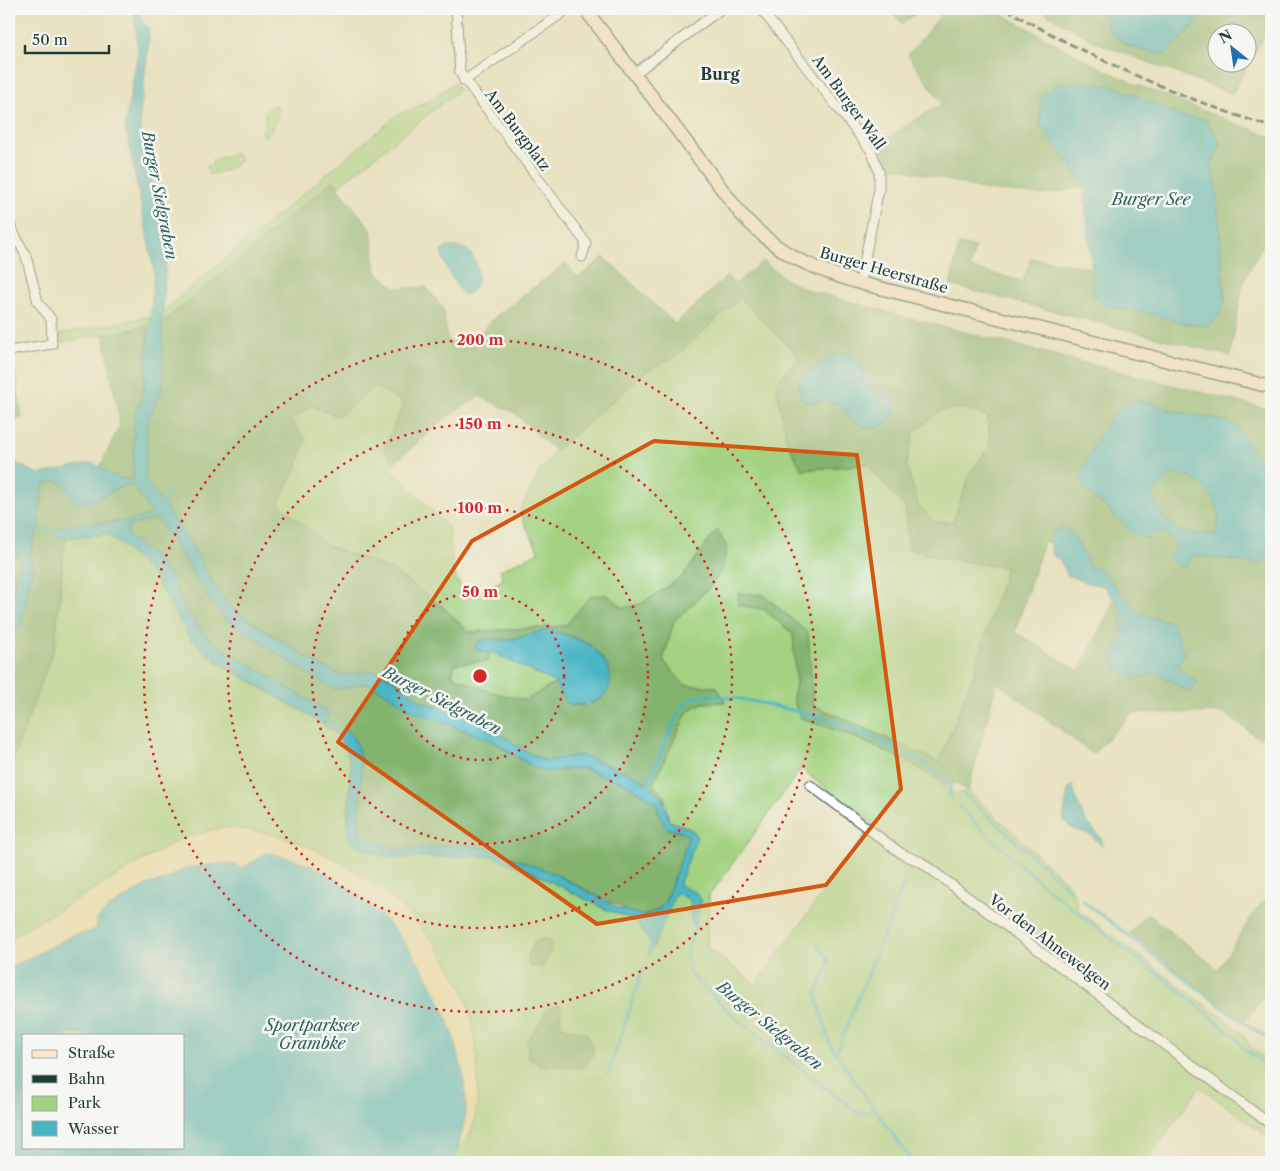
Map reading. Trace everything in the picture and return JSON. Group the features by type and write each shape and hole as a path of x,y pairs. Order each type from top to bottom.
{"main road":[{"name":"Burger Heerstraße","path":"585,9 757,231 790,257 860,283 1271,387"}],"street":[{"name":"Am Burgplatz","path":"456,9 460,73 464,81 586,243 582,258"},
{"path":"464,81 568,9"},
{"path":"634,74 721,9"},
{"name":"Am Burger Wall","path":"761,9 872,152 879,172 874,222 860,283"},
{"path":"9,223 26,256 38,302 51,319 52,344 9,351"},
{"name":"Vor den Ahnewelgen","path":"810,786 902,854 921,862 1270,1123"}],"highlighted area":[{"path":"654,441 857,455 901,789 826,885 597,924 338,742 472,541"}],"green space":[{"path":"890,9 923,9 902,24"},
{"path":"946,9 993,9 1087,61 1135,84 1271,137 1271,228 1243,283 1230,356 950,285 959,244 975,247 970,268 1023,281 1031,258 1092,268 1094,295 1107,307 1147,313 1225,304 1216,185 1211,164 1221,144 1206,120 1180,116 1114,86 1071,166 1084,187 1043,195 986,190 891,166 879,143 942,103 908,55"},
{"path":"1039,9 1091,9 1103,15 1108,29 1122,42 1144,51 1166,54 1194,25 1200,15 1198,9 1258,9 1271,17 1271,24 1258,47 1258,22 1208,22 1208,72 1244,72 1232,94 1095,42"},
{"path":"454,83 459,90 338,186 333,182 162,323 55,344 54,335 158,315 396,116 430,100"},
{"path":"273,105 276,106 278,115 274,126 266,137 260,134 265,125 265,111"},
{"path":"235,153 241,160 228,170 209,175 206,166 213,165 212,161"},
{"path":"333,181 371,229 376,272 396,288 426,287 443,308 448,341 465,348 495,317 566,263 578,278 604,257 675,324 727,276 735,284 763,261 788,281 808,290 909,318 1271,410 1271,500 1257,458 1237,427 1226,421 1171,411 1151,402 1087,493 1106,506 1117,520 1165,532 1176,544 1184,567 1192,555 1262,564 1271,542 1271,728 1260,739 1224,713 1132,713 1093,754 997,682 968,791 953,782 946,785 912,764 876,747 800,718 793,698 796,683 793,634 763,609 738,605 738,593 764,595 808,633 813,705 939,762 972,679 1006,568 943,558 908,549 906,509 868,464 802,470 787,442 776,384 799,356 740,298 676,356 648,370 555,451 515,413 479,396 447,417 395,462 384,450 403,403 376,386 338,416 311,406 291,419 306,440 297,467 278,503 326,545 394,571 445,609 469,632 565,626 591,596 607,595 624,608 643,603 682,577 717,530 727,547 721,573 706,591 674,621 663,660 684,685 717,687 725,702 703,703 688,711 653,784 665,796 665,803 651,786 637,776 580,755 546,761 530,754 488,726 420,701 393,679 375,671 342,675 319,665 230,607 218,592 193,547 144,479 148,421 163,385 162,323","holes":["842,353 861,361 868,380 883,391 869,429 840,407 830,402 810,369","965,408 988,417 990,446 970,474 953,522 935,522 919,507 906,465 914,432 941,410","1072,534 1091,568 1101,570 1139,614 1171,622 1175,665 1197,683 1189,691 1157,673 1133,679 1112,655 1124,634 1119,608 1115,599 1079,671 1015,632 1044,541 1049,543","550,630 571,636 591,646 602,698 587,706 569,705 560,694 556,683 525,700 487,691 452,675 455,664 488,661 490,652 479,651 491,638 506,640"]},
{"path":"740,297 799,357 802,470 868,464 906,509 908,549 943,558 1006,568 972,679 939,762 813,705 808,633 764,595 738,605 763,609 793,634 796,683 793,698 800,718 881,747 937,779 953,792 952,795 968,791 1071,886 1079,911 1241,1032 1251,1047 1271,1063 1271,1139 1200,1087 1146,1162 454,1162 457,1150 471,1133 475,1110 179,839 9,939 9,770 55,645 65,538 106,534 134,555 152,574 189,637 209,656 224,667 313,717 337,735 347,748 351,760 347,828 358,844 391,858 492,856 538,875 605,909 632,919 640,926 653,948 674,896 688,827 669,821 665,796 653,784 688,710 703,703 725,702 717,687 684,685 663,660 674,621 706,591 717,531 682,577 643,603 624,608 607,595 591,596 565,626 469,632 445,609 394,571 326,545 278,503 297,467 291,419 311,406 338,416 376,385 403,403 385,450 395,462 390,468 448,527 455,576 467,598 503,580 500,570 539,552 519,512 538,475 555,451 648,370 676,356","holes":["801,769 873,824 756,985 707,947 709,896","547,1009 561,1026 528,1039 542,1020"]},
{"path":"148,326 144,392 138,405 133,480 128,480 111,475 100,467 120,424 104,336"},
{"path":"9,353 12,353 22,418 9,421"},
{"path":"965,408 988,417 990,446 970,474 953,522 935,522 919,507 906,465 914,432 941,410"},
{"path":"1170,474 1182,475 1192,479 1209,492 1215,501 1218,512 1216,534 1183,531 1168,522 1162,515 1153,493"},
{"path":"53,481 61,482 69,491 72,502 105,496 122,486 131,484 152,512 149,515 128,521 102,521 57,537 65,538 55,645 9,770 9,649 16,643 9,638 9,632 20,628 33,566 30,555 38,528 43,484"},
{"path":"156,517 221,616 324,684 348,688 359,684 371,684 495,742 515,757 546,772 580,768 625,783 657,803 659,814 669,830 689,836 665,902 651,913 643,915 634,914 555,874 490,849 463,844 399,850 359,834 361,765 340,731 337,735 323,724 328,721 327,711 218,646 201,631 176,593 172,581 127,535 129,525 152,521"},
{"path":"9,538 20,560 9,604"},
{"path":"490,652 556,683 525,701 487,691 452,675 455,664 488,661"},
{"path":"1271,893 1271,986 1244,1023 1130,933 1147,913 1218,969 1258,907"},
{"path":"542,939 550,940 551,951 543,967 529,966 528,957 534,943"},
{"path":"560,1005 561,1026 587,1034 594,1051 585,1068 539,1065 527,1057 528,1039 542,1020 547,1009"}],"sand":[{"path":"224,827 264,833 299,843 355,871 382,890 406,911 446,959 461,986 468,1004 474,1032 478,1077 474,1123 469,1136 457,1150 466,1104 266,853 243,868 227,863 185,868 163,881 149,884 108,908 96,930 76,934 9,968 9,939 180,839"}],"water":[{"path":"134,9 139,9 142,21 148,28 149,39 140,117 142,142 162,225 166,259 162,323 163,385 148,421 145,479 193,547 218,592 230,607 319,665 342,675 375,671 393,679 420,701 488,726 530,754 545,761 580,755 637,776 662,797 669,821 693,830 697,837 679,885 697,893 701,900 695,929 691,920 690,900 676,893 653,948 640,926 632,919 605,909 538,875 492,856 391,858 371,852 353,843 349,838 347,828 351,769 349,758 337,735 342,728 352,735 360,760 359,834 399,850 463,844 490,849 555,874 620,909 645,916 659,909 665,902 689,837 665,826 662,822 657,803 625,783 581,768 546,772 531,766 495,742 415,712 371,684 359,684 337,690 324,684 221,616 157,518 129,525 127,535 164,567 173,581 188,613 211,641 327,711 328,721 323,724 209,656 189,637 152,574 114,539 106,534 57,537 55,531 66,526 82,523 116,523 149,516 152,512 131,484 116,489 95,500 72,503 69,491 61,482 53,481 43,484 38,528 30,555 33,566 20,628 9,632 9,604 20,560 9,538 9,463 18,464 39,474 92,463 116,476 133,480 134,414 144,392 154,271 125,125 138,51"},
{"path":"1091,9 1198,9 1200,15 1194,25 1166,54 1144,51 1122,42 1108,29 1103,15"},
{"name":"Burger See","path":"1079,81 1114,86 1180,116 1206,120 1221,144 1211,164 1216,185 1225,304 1219,316 1208,326 1188,324 1147,313 1107,307 1094,295 1084,187 1071,166 1040,125 1041,95 1060,84"},
{"path":"448,246 466,250 474,259 478,277 477,283 470,293 464,295 453,281 441,251"},
{"path":"841,353 853,355 861,362 867,380 888,395 893,401 898,409 887,422 874,428 867,427 854,421 836,403 805,402 800,394 798,381 810,369"},
{"path":"1138,401 1151,402 1171,411 1226,421 1237,427 1257,458 1271,500 1271,542 1262,564 1193,555 1184,567 1168,559 1176,544 1165,533 1157,531 1147,539 1140,536 1129,529 1084,488 1081,478 1082,472 1110,420 1124,405","holes":["1171,474 1182,475 1201,485 1215,501 1218,512 1216,534 1183,531 1168,522 1162,514 1153,493"]},
{"path":"1062,527 1073,534 1091,568 1101,569 1139,614 1171,622 1185,654 1176,665 1198,683 1189,692 1157,673 1133,679 1116,669 1112,655 1124,634 1120,622 1122,611 1104,586 1087,583 1067,575 1059,559 1053,556 1049,543 1051,534"},
{"path":"550,630 585,643 593,648 603,659 610,679 609,688 604,695 595,701 569,705 560,694 556,683 494,653 479,651 475,648 479,641 512,639"},
{"path":"1073,786 1076,799 1086,821 1102,839 1102,846 1089,834 1071,828 1063,819 1068,790"},
{"name":"Sportparksee Grambke","path":"266,853 306,864 343,884 376,911 405,944 429,981 448,1021 460,1062 466,1109 454,1162 9,1162 9,968 76,934 96,930 97,919 108,908 149,884 163,881 185,868 227,863 243,868"}],"waterway":[{"path":"162,506 169,488"},
{"path":"35,528 58,531"},
{"path":"648,788 672,727 685,705 697,697 719,696 757,702 802,713 866,734 892,746 952,784 948,795 952,799"},
{"path":"326,720 343,733"},
{"path":"963,793 1071,891"},
{"path":"960,807 1007,853 1056,895 1178,990 1236,1037 1243,1048 1271,1068"},
{"path":"875,1110 836,1053 904,885"},
{"path":"1082,900 1235,1017 1271,1040"},
{"name":"Burger Sielgraben","path":"696,926 686,953 689,973 738,1020 860,1114 875,1110 913,1162"},
{"path":"818,944 829,962 816,994 829,1041 835,1053"},
{"path":"649,954 651,945"},
{"path":"608,1074 643,969"}],"railway":[{"path":"1006,9 1070,44 1136,75 1203,103 1271,127"}],"district":[{"name":"Burg","path":"720,74"}]}
